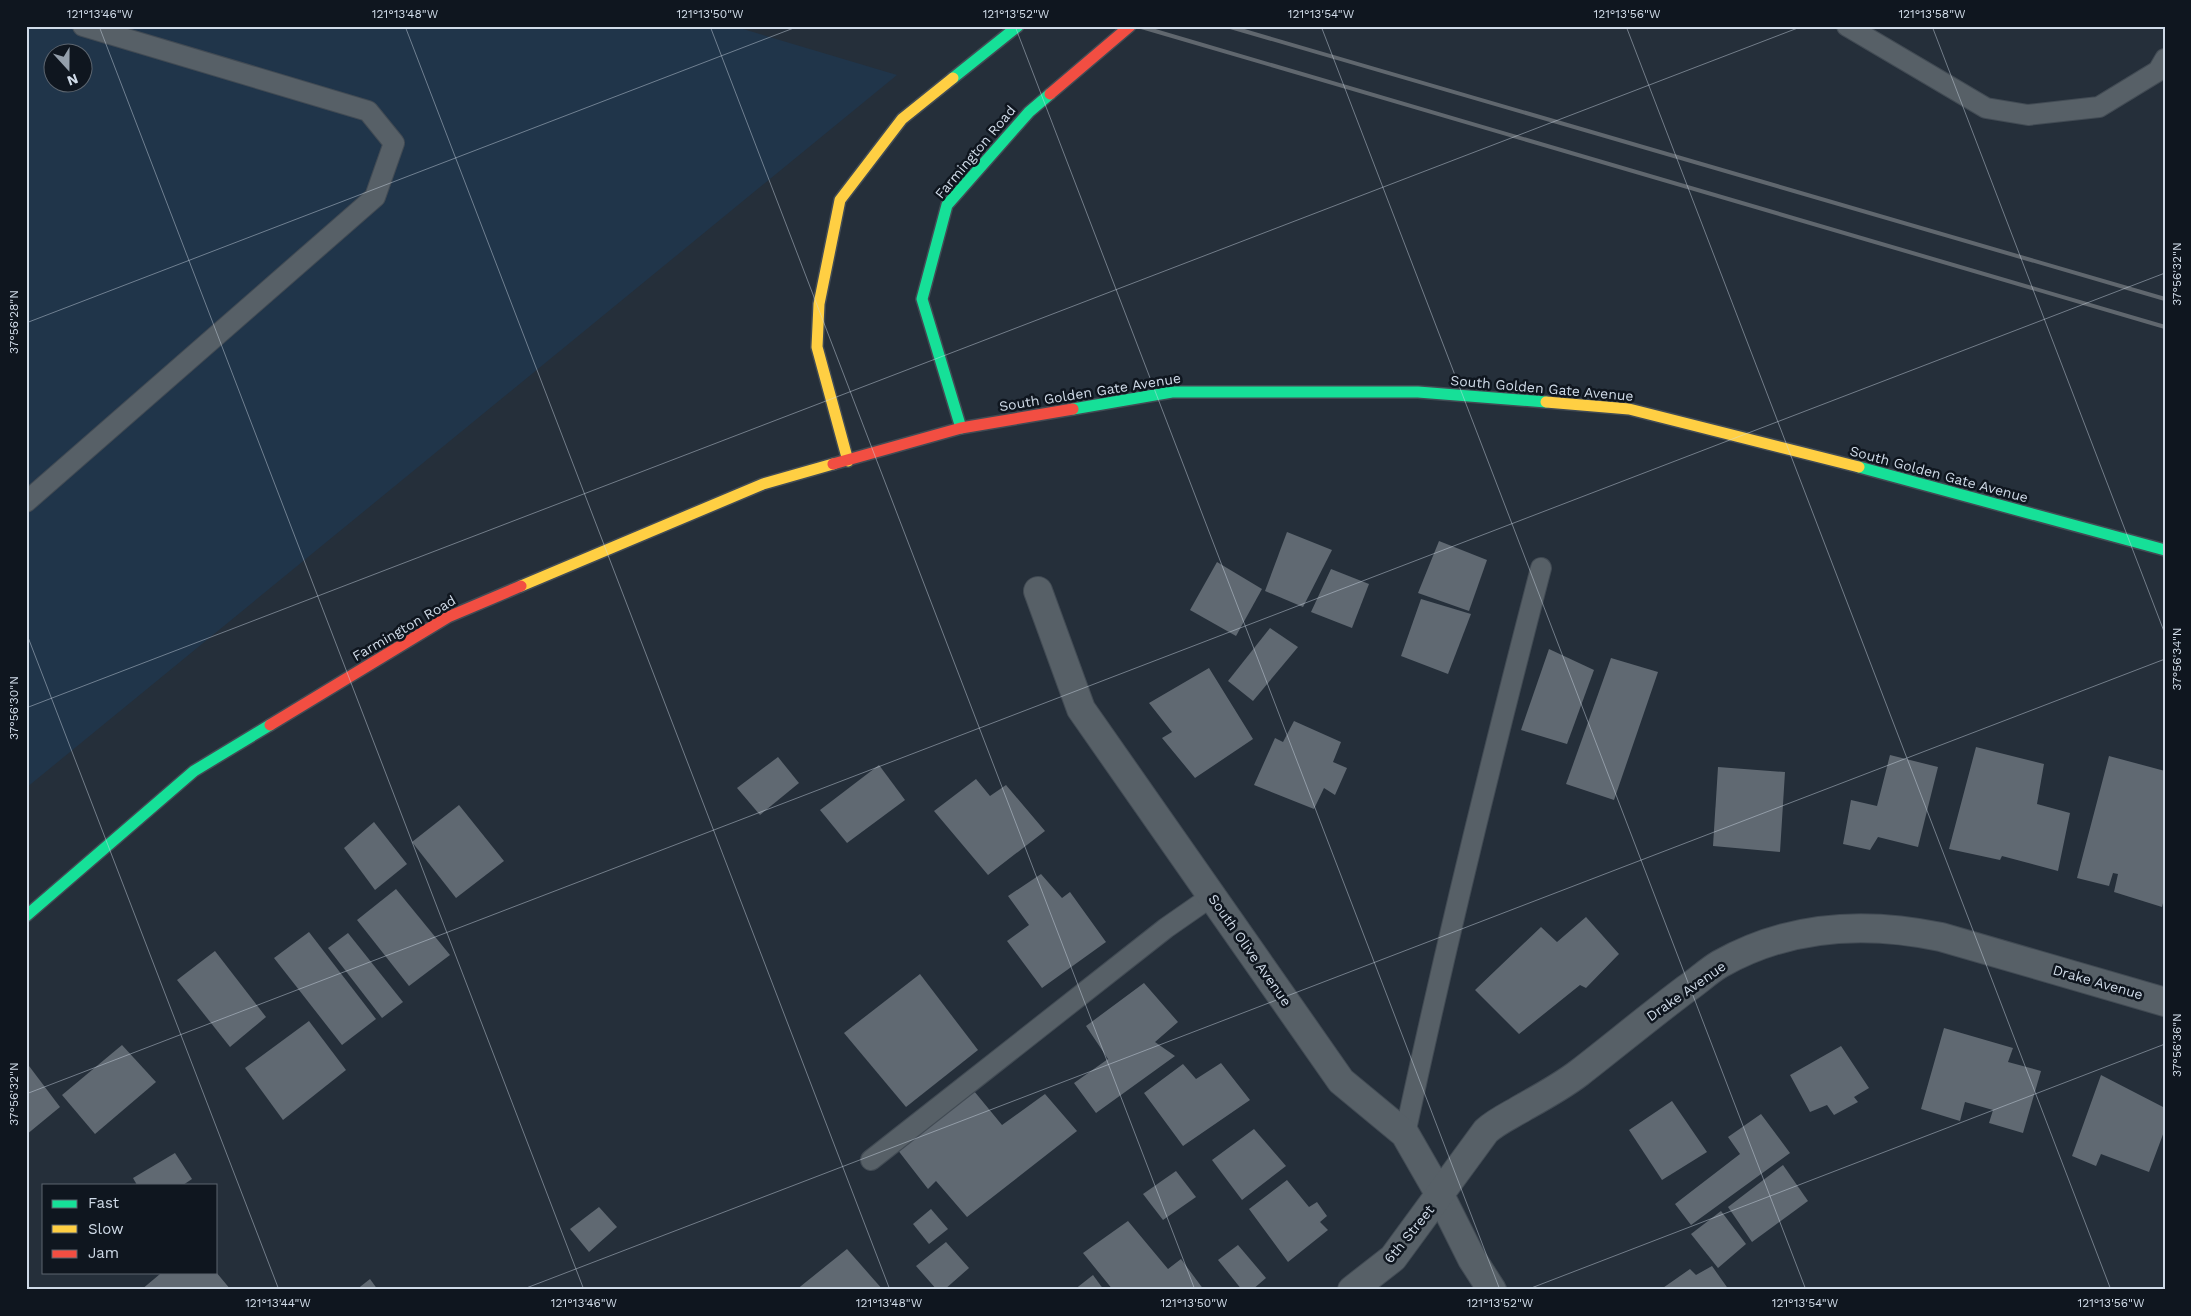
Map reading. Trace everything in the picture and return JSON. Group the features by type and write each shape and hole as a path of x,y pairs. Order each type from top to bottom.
{"main road":[{"path":"848,461 818,347 819,304 840,200 902,119 1018,26"},
{"name":"Farmington Road","path":"26,916 194,771 448,617 763,484 961,428 922,299 947,205 1029,112 1130,26"},
{"name":"South Golden Gate Avenue","path":"961,428 1172,392 1418,392 1629,409 1866,469 2165,550"}],"street":[{"name":"South Olive Avenue","path":"1038,591 1081,709 1341,1080 1405,1134 1440,1195 1472,1259 1492,1290"},
{"name":"Drake Avenue","path":"1440,1195 1486,1131 1494,1123 1523,1108 1577,1074 1720,964 1757,946 1818,930 1870,927 1926,934 2165,1002"},
{"name":"6th Street","path":"1352,1290 1393,1258 1440,1195"}],"lane":[{"path":"26,502 376,197 394,143 368,111 84,26"},
{"path":"1847,26 1986,108 2028,115 2099,108 2158,71 2165,59"},
{"path":"1405,1134 1470,847 1541,568"},
{"path":"871,1160 1166,928 1212,896"}],"shaded area":[{"path":"26,26 733,26 897,75 26,788"}],"building":[{"path":"1287,532 1332,550 1303,607 1265,591"},
{"path":"1439,541 1487,560 1469,611 1418,593"},
{"path":"1217,562 1262,589 1236,636 1190,610"},
{"path":"1331,569 1369,584 1352,628 1311,612"},
{"path":"1421,599 1471,614 1448,674 1401,656"},
{"path":"1270,628 1298,647 1253,701 1228,681"},
{"path":"1549,649 1594,670 1567,744 1521,730"},
{"path":"1611,658 1658,672 1614,800 1566,784"},
{"path":"1209,668 1253,739 1195,778 1162,738 1172,732 1149,703"},
{"path":"1294,721 1341,742 1333,762 1347,768 1335,795 1324,788 1314,809 1254,785 1275,738 1283,742"},
{"path":"1976,747 2044,764 2037,804 2070,813 2058,871 2002,856 2000,860 1949,849"},
{"path":"1890,755 1938,767 1918,847 1878,837 1870,850 1843,844 1851,800 1877,806"},
{"path":"2109,756 2165,771 2165,895 2162,907 2114,892 2118,874 2113,873 2109,886 2077,878"},
{"path":"778,757 799,783 760,815 737,788"},
{"path":"879,765 905,800 847,843 820,810"},
{"path":"1718,767 1785,772 1780,852 1713,846"},
{"path":"976,779 990,796 1006,785 1045,831 988,875 934,811"},
{"path":"459,805 504,861 456,898 412,842"},
{"path":"374,822 407,864 375,890 344,848"},
{"path":"1041,874 1062,898 1070,892 1106,942 1042,988 1007,941 1029,925 1008,896"},
{"path":"396,889 450,955 409,986 357,920"},
{"path":"1586,917 1619,954 1586,988 1580,985 1519,1034 1475,990 1541,927 1557,942"},
{"path":"309,932 376,1019 342,1045 274,958"},
{"path":"348,933 403,1002 382,1018 328,948"},
{"path":"215,951 266,1017 230,1047 177,980"},
{"path":"920,974 978,1050 906,1107 844,1033"},
{"path":"1144,983 1178,1022 1155,1042 1175,1056 1096,1113 1074,1083 1108,1059 1086,1026"},
{"path":"309,1021 346,1070 283,1120 245,1068"},
{"path":"1944,1028 2013,1048 2008,1062 2041,1071 2023,1133 1989,1123 1993,1110 1965,1102 1960,1121 1921,1109"},
{"path":"122,1045 156,1082 95,1134 62,1095"},
{"path":"1841,1046 1869,1088 1854,1097 1858,1102 1834,1115 1827,1105 1810,1112 1790,1075"},
{"path":"26,1062 60,1107 26,1135"},
{"path":"1221,1063 1250,1100 1183,1146 1144,1093 1183,1064 1196,1079"},
{"path":"2101,1075 2165,1108 2165,1129 2149,1172 2101,1154 2096,1166 2072,1156"},
{"path":"974,1091 1002,1125 1045,1094 1077,1131 967,1217 936,1181 928,1189 897,1149"},
{"path":"1672,1101 1707,1152 1662,1180 1629,1130"},
{"path":"1761,1114 1790,1153 1691,1225 1675,1204 1740,1154 1728,1137"},
{"path":"1254,1129 1286,1166 1242,1200 1212,1160"},
{"path":"175,1153 192,1179 184,1184 136,1184 133,1178"},
{"path":"1783,1165 1808,1201 1752,1242 1728,1207"},
{"path":"1176,1171 1196,1197 1163,1220 1143,1194"},
{"path":"1287,1180 1309,1207 1317,1202 1327,1216 1320,1222 1328,1230 1288,1262 1249,1209"},
{"path":"599,1207 617,1227 589,1252 570,1229"},
{"path":"931,1209 948,1229 929,1244 913,1224"},
{"path":"1721,1211 1746,1244 1718,1268 1691,1234"},
{"path":"1128,1221 1168,1269 1181,1259 1204,1290 1113,1290 1083,1253"},
{"path":"946,1242 969,1268 944,1290 937,1290 916,1266"},
{"path":"1238,1245 1266,1278 1252,1290 1242,1290 1218,1260"},
{"path":"847,1249 883,1290 796,1290"},
{"path":"1712,1266 1729,1290 1660,1290 1690,1269 1696,1275"},
{"path":"160,1274 218,1274 231,1290 141,1290"},
{"path":"1093,1275 1104,1290 1074,1290"},
{"path":"370,1279 378,1290 356,1290"}],"railway":[{"path":"1138,26 2165,327"},
{"path":"1227,26 2165,299"}],"traffic: fast":[{"path":"953,78 1018,26"},
{"path":"961,428 922,299 947,205 1029,112 1050,94"},
{"path":"1073,409 1172,392 1418,392 1546,402"},
{"path":"1859,467 2165,550"},
{"path":"26,916 194,771 270,725"}],"traffic: slow":[{"path":"848,461 817,347 819,304 840,200 902,119 953,78"},
{"path":"1546,402 1629,409 1859,467"},
{"path":"521,586 763,484 833,464"}],"traffic: jam":[{"path":"1050,94 1130,26"},
{"path":"833,464 961,428 1073,409"},
{"path":"270,725 448,617 521,586"}]}
